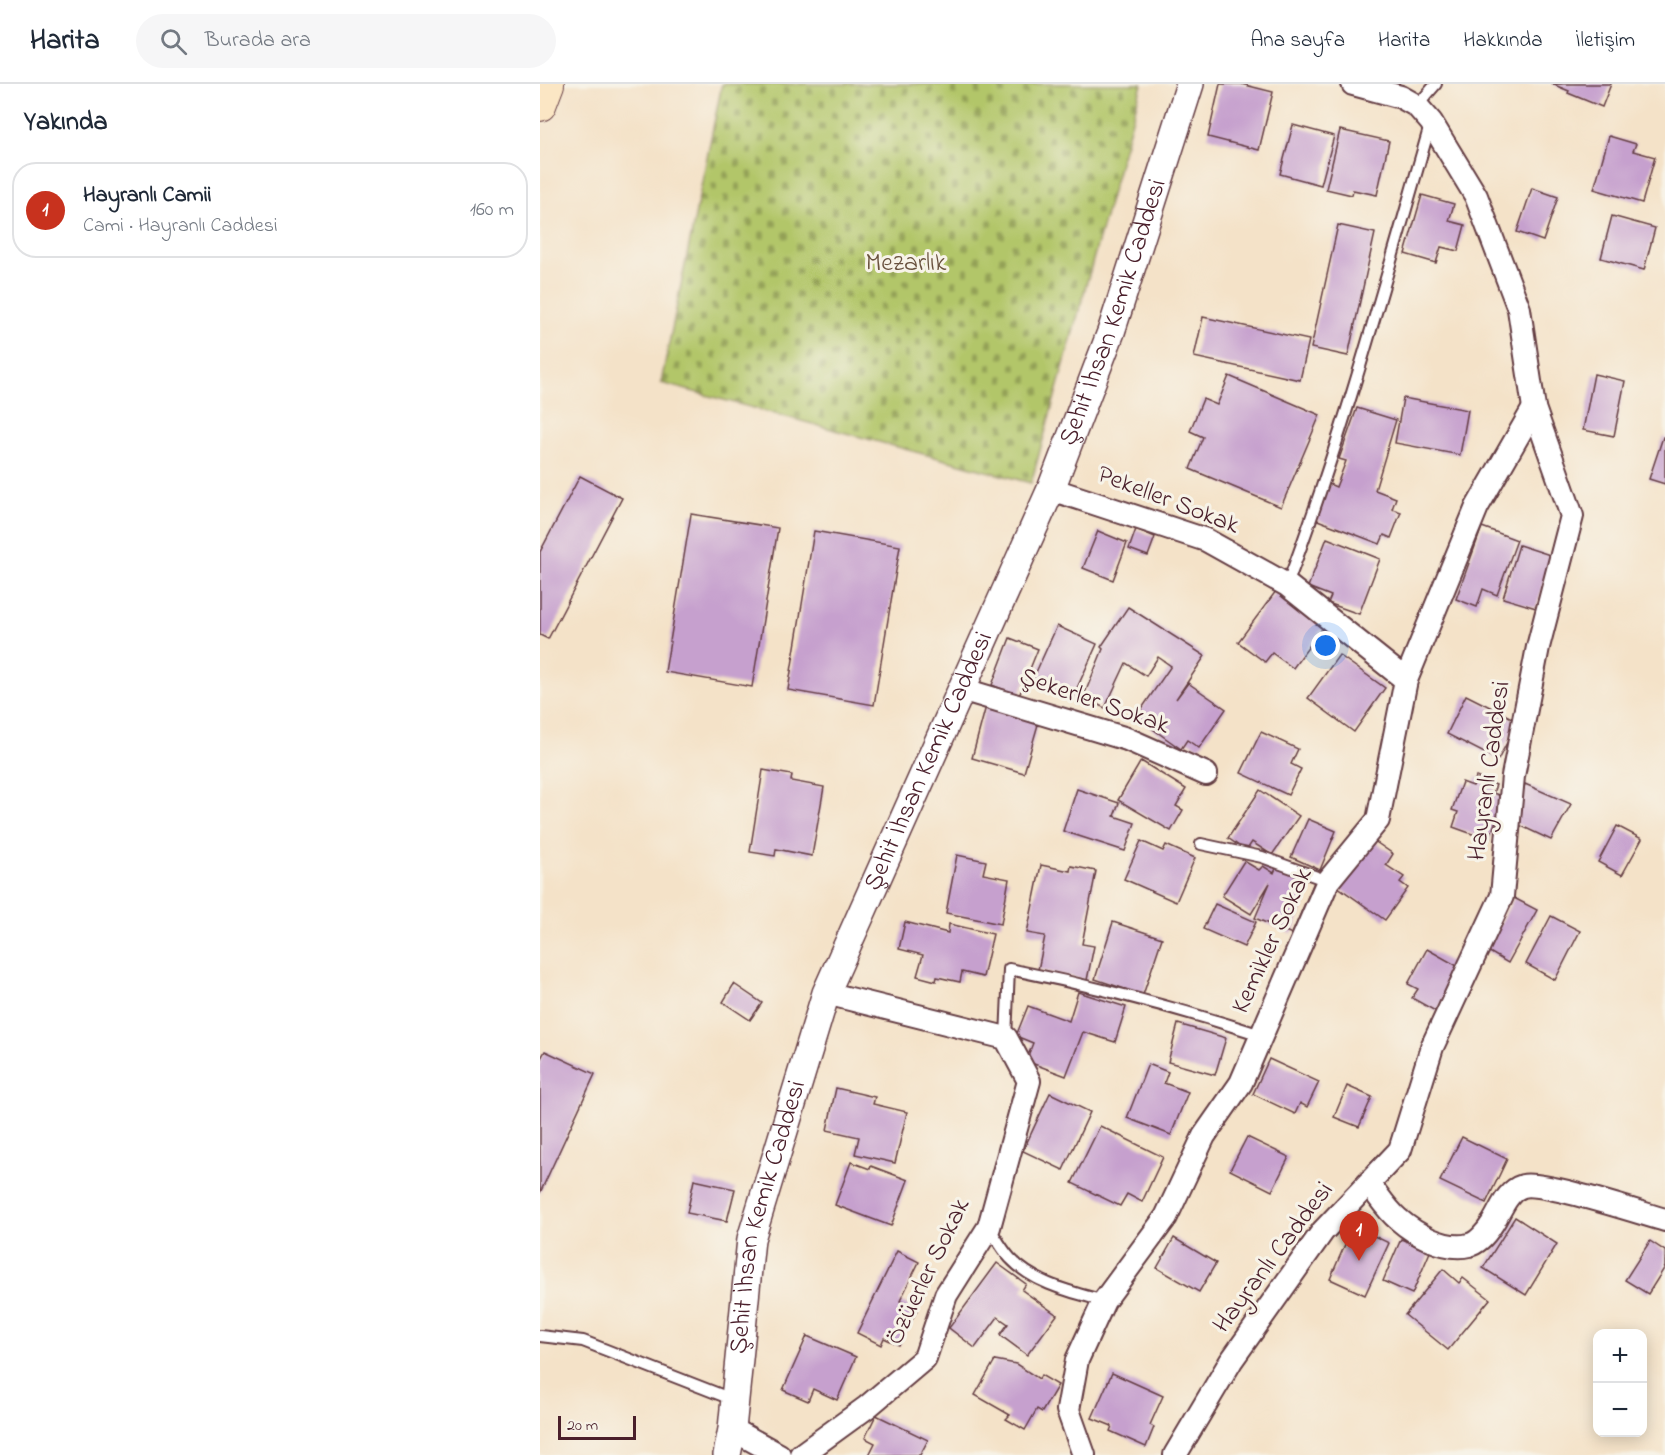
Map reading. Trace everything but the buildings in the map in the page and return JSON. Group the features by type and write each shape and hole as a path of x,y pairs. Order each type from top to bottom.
{"main road":[{"path":"540,105 548,84"}],"street":[{"name":"Şehit İhsan Kemik Caddesi","path":"730,1442 751,1239 826,993 1051,489 1111,332 1191,84"},
{"path":"1353,84 1401,97 1424,114"},
{"name":"Hayranlı Caddesi","path":"1175,1455 1231,1361 1323,1231 1400,1150 1432,1047 1502,896 1513,776 1538,647 1572,516 1534,408 1519,309 1476,196 1424,114"},
{"name":"Kemikler Sokak","path":"1084,1455 1068,1410 1077,1360 1104,1301 1166,1218 1204,1136 1241,1083 1328,881 1378,820 1406,680 1477,507 1534,408"},
{"name":"Pekeller Sokak","path":"1051,489 1206,540 1287,585 1406,680"},
{"name":"Şekerler Sokak","path":"961,689 1127,739 1206,774"},
{"path":"826,993 1006,1038"},
{"name":"Özüerler Sokak","path":"801,1455 867,1407 925,1358 946,1294 989,1227 1029,1081 1006,1038"},
{"path":"1369,1184 1396,1218 1413,1231 1434,1241 1450,1245 1470,1245 1481,1238 1492,1225 1510,1194 1522,1186 1557,1190 1665,1220"},
{"path":"730,1442 779,1455"}],"lane":[{"path":"1287,585 1305,537 1370,335 1424,114 1436,84"},
{"path":"1201,844 1262,857 1328,881"},
{"path":"1006,1038 1009,969 1094,986 1261,1035"},
{"path":"989,1227 1012,1260 1023,1269 1060,1289 1104,1301"},
{"path":"540,1336 583,1341 734,1400"}],"green space":[{"name":"Mezarlık","path":"722,84 1142,84 1031,483 661,383"}],"place":[{"name":"Hayranlı Camii","path":"1359,1261"}]}
